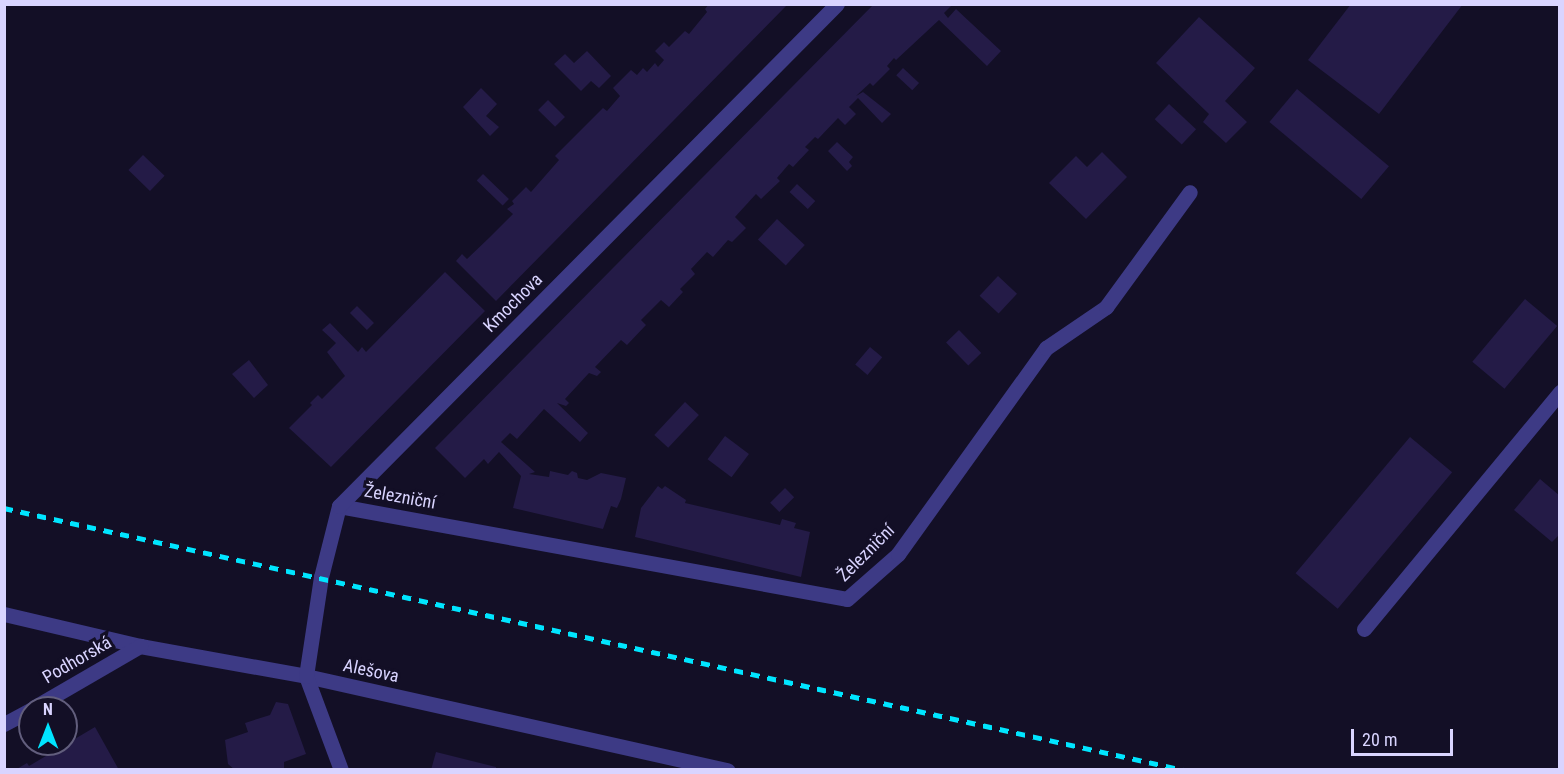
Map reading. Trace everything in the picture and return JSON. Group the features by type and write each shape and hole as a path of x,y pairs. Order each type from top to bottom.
{"street":[{"name":"Kmochova","path":"339,506 837,4"},
{"name":"Železniční","path":"339,506 847,599 898,554 1046,348 1106,307 1190,192"},
{"path":"1364,629 1560,392"},
{"path":"339,506 321,577 306,676 341,770"},
{"name":"Alešova","path":"4,614 140,646 306,676 728,770"},
{"name":"Podhorská","path":"53,696 140,646"},
{"name":"Podhorská","path":"4,724 18,716"}],"building":[{"path":"709,4 788,4 496,301 456,261 462,254 467,259 490,237 513,214 507,209 514,204 512,201 526,187 531,192 559,160 555,156 603,108 607,111 620,96 613,88 631,70 637,75 643,68 647,72 655,63 658,67 664,60 655,51 664,42 669,47 685,31 689,34 707,12 705,9"},
{"path":"1351,4 1463,4 1379,114 1308,60"},
{"path":"873,5 952,5 944,13 948,18 956,9 1001,51 987,66 939,20 896,60 894,58 887,66 890,69 873,86 870,83 856,96 863,92 891,114 882,123 858,98 849,107 856,114 845,125 838,118 818,139 815,137 805,147 809,150 793,167 789,164 777,178 780,181 761,199 756,194 735,217 746,228 732,242 728,240 713,257 707,252 691,269 695,274 680,289 683,292 669,307 661,300 641,320 646,325 627,345 621,340 595,367 601,372 597,376 589,373 565,399 569,403 566,406 557,403 588,433 580,442 544,409 517,439 510,433 501,442 535,472 529,474 549,477 550,471 568,475 572,471 577,473 578,478 587,480 601,473 626,478 617,508 611,506 603,529 513,508 521,476 499,452 488,464 484,459 465,478 435,448"},
{"path":"1199,17 1255,68 1225,101 1247,122 1226,143 1203,122 1209,114 1156,63"},
{"path":"587,51 611,76 599,88 591,81 581,91 554,64 565,54 574,63"},
{"path":"903,68 919,83 912,90 896,75"},
{"path":"481,88 497,104 486,116 499,127 490,136 463,107"},
{"path":"1297,89 1389,166 1361,199 1269,122"},
{"path":"548,100 565,117 555,127 538,110"},
{"path":"1169,104 1196,129 1182,145 1155,119"},
{"path":"837,142 853,157 849,162 852,166 847,171 828,151"},
{"path":"1102,152 1127,177 1086,219 1049,183 1076,156 1087,167"},
{"path":"143,155 165,176 150,191 128,170"},
{"path":"483,174 509,199 503,205 477,180"},
{"path":"797,184 815,201 808,209 789,192"},
{"path":"777,219 805,245 786,265 758,239"},
{"path":"445,272 485,311 331,467 289,428 312,405 310,403 318,395 322,399 345,376 327,352 336,343 322,330 330,323 358,352 362,347 366,352"},
{"path":"998,276 1017,294 999,313 980,296"},
{"path":"1525,299 1557,326 1504,389 1472,362"},
{"path":"357,306 374,323 367,330 350,313"},
{"path":"959,330 981,353 968,366 946,343"},
{"path":"870,347 882,357 867,375 855,365"},
{"path":"249,360 268,385 254,398 232,374"},
{"path":"685,402 699,415 668,448 654,435"},
{"path":"725,436 749,454 732,477 708,459"},
{"path":"1410,437 1452,472 1338,609 1296,573"},
{"path":"1540,479 1560,496 1560,534 1552,542 1514,510"},
{"path":"658,486 662,489 665,486 686,500 685,503 780,525 782,519 796,523 794,528 810,532 801,577 635,537 641,508"},
{"path":"785,488 794,497 779,512 770,503"},
{"path":"276,702 288,704 306,754 284,762 284,770 235,770 228,764 225,740 248,732 245,723 270,715"},
{"path":"95,727 119,770 15,770 27,763 29,766 46,756 78,756 78,737"},
{"path":"436,752 496,767 496,770 431,770"}],"railway":[{"path":"4,508 1184,770"}]}
